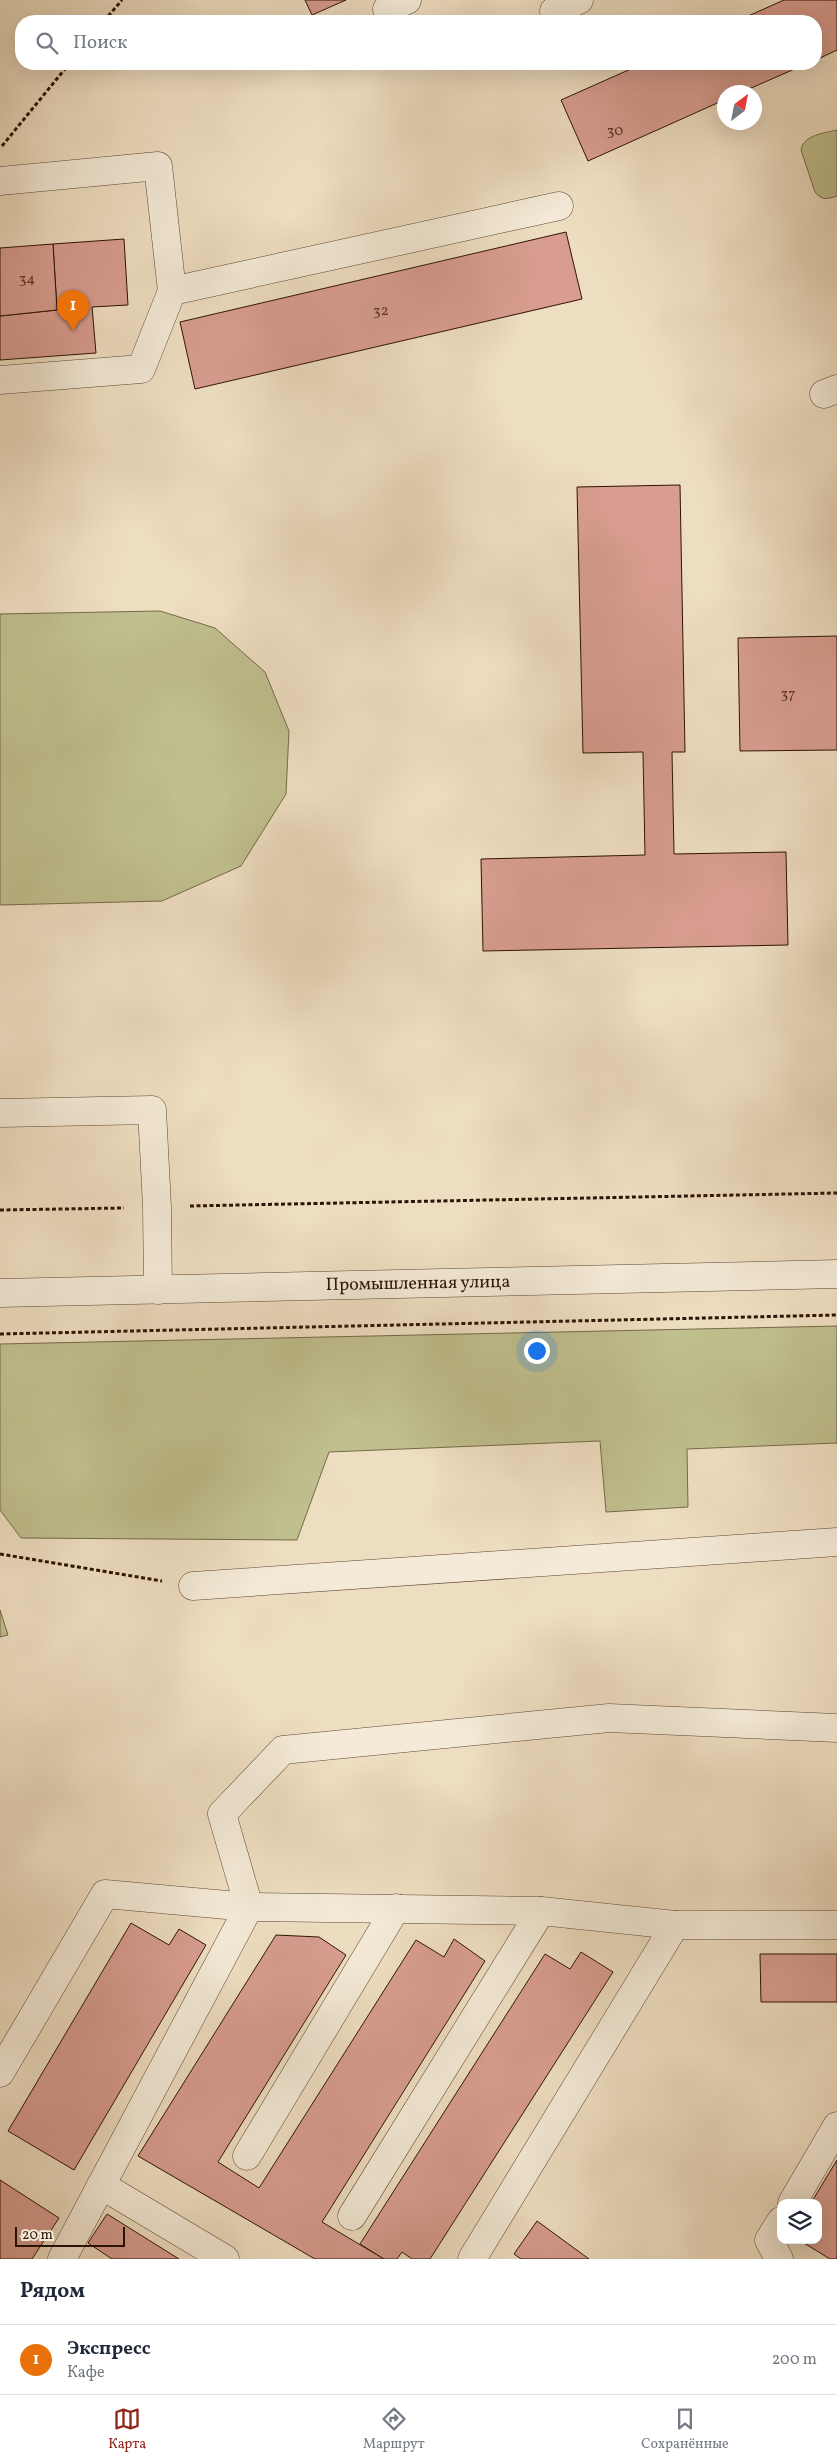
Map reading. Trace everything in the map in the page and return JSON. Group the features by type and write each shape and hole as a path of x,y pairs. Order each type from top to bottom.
{"street":[{"path":"554,11 579,0"},
{"path":"0,181 158,166 172,291 141,369 0,380"},
{"path":"172,291 559,206"},
{"path":"0,1113 152,1110 157,1207 158,1290"},
{"name":"Промышленная улица","path":"0,1293 837,1274"},
{"path":"193,1586 837,1542"},
{"path":"62,2259 248,1908 222,1814 283,1750 609,1718 837,1728"},
{"path":"0,2073 105,1894 248,1908 396,1908 541,1911 675,1925 837,1925"},
{"path":"247,2156 396,1908"},
{"path":"352,2216 541,1911"},
{"path":"472,2259 675,1925"},
{"path":"794,2199 837,2126"},
{"path":"101,2186 225,2259"},
{"path":"777,2228 770,2240 779,2259"}],"path":[{"path":"109,15 122,0"},
{"path":"0,148 64,70"},
{"path":"0,1210 837,1193"},
{"path":"0,1334 837,1315"},
{"path":"0,1554 193,1586"}],"shaded area":[{"path":"837,130 837,196 823,198 815,192 801,150 810,138"},
{"path":"160,611 215,628 265,672 289,731 286,794 241,866 162,901 0,905 0,614"},
{"path":"837,1326 837,1443 687,1449 688,1507 606,1512 600,1441 329,1452 297,1540 21,1538 0,1510 0,1344"},
{"path":"0,1610 8,1635 0,1637"}],"building":[{"path":"305,0 346,0 312,15"},
{"path":"784,0 837,0 837,50 822,57 822,15 750,15"},
{"path":"628,70 792,70 758,85 717,85 717,103 588,161 561,100"},
{"path":"566,232 582,299 195,389 180,322"},
{"path":"124,239 128,305 92,307 96,353 0,360 0,316 57,310 53,244"},
{"path":"53,244 57,310 0,316 0,248"},
{"path":"680,485 685,752 672,752 674,854 786,852 788,945 483,951 481,859 645,855 643,752 583,753 577,487"},
{"path":"837,636 837,750 740,751 738,638"},
{"path":"131,1923 169,1945 179,1929 206,1945 74,2170 8,2131"},
{"path":"276,1935 319,1937 346,1955 218,2162 259,2188 416,1940 444,1957 454,1939 485,1961 322,2222 384,2259 315,2259 138,2156"},
{"path":"581,1952 613,1972 430,2259 412,2259 402,2252 397,2259 384,2259 360,2244 545,1954 570,1969"},
{"path":"760,1954 837,1954 837,2002 761,2002"},
{"path":"837,2160 837,2259 830,2259 806,2244 822,2244 822,2199 813,2199"},
{"path":"0,2180 59,2218 32,2259 0,2259"},
{"path":"107,2214 179,2259 112,2259 88,2243"},
{"path":"537,2221 589,2259 521,2259 514,2254"}],"place":[{"name":"Экспресс","path":"73,331"}]}
